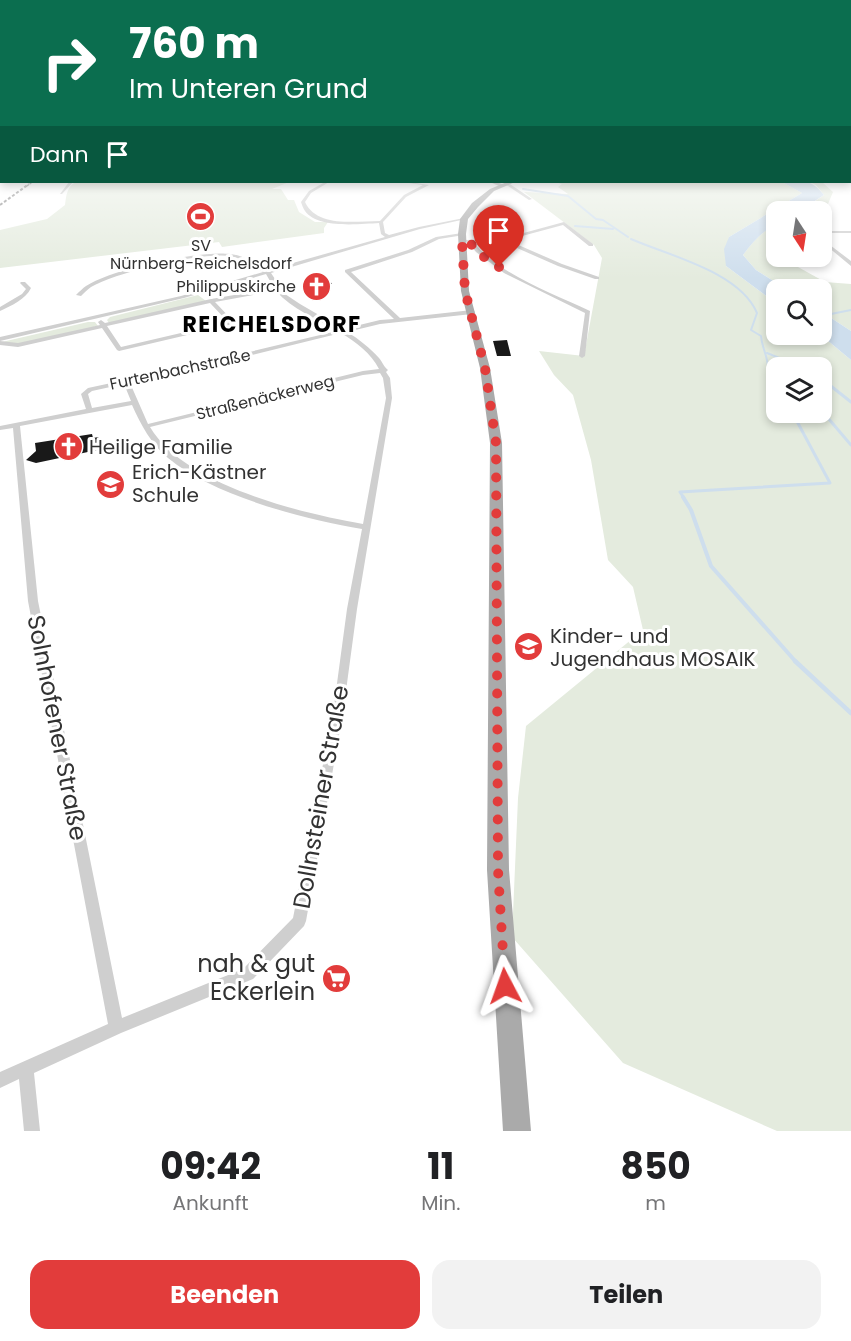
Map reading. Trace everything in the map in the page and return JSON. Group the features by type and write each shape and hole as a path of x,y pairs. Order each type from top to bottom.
{"main road":[{"path":"506,183 487,193 464,219 465,291 485,368 496,443 498,870 518,1131"}],"street":[{"path":"61,193 70,183"},
{"path":"325,183 310,192 303,202 306,211 314,218 326,221 381,222 405,196 428,185 416,183"},
{"path":"506,183 530,199"},
{"path":"0,341 98,318 268,273 447,221 464,219"},
{"path":"381,222 383,234 389,237"},
{"path":"398,319 347,271 381,261 438,238 502,240 564,223 591,245"},
{"path":"832,232 851,232"},
{"path":"465,239 474,250 499,267 588,312 582,356"},
{"path":"502,240 560,266 597,278"},
{"path":"832,248 851,264"},
{"path":"79,295 88,285 117,273 231,255 268,273 282,295 342,331 373,355 385,370"},
{"path":"0,309 24,296 29,288 24,283"},
{"path":"0,341 18,345 211,301 278,289"},
{"path":"98,318 119,349 232,323 211,301"},
{"name":"Furtenbachstraße","path":"90,411 84,394 90,389 219,362 398,319 472,312"},
{"name":"Straßenäckerweg","path":"147,426 363,373 385,370"},
{"name":"Dollnsteiner Straße","path":"0,1080 116,1028 248,974 299,921 338,713 352,609 389,398 385,370"},
{"path":"126,382 154,440 169,453 209,479 274,506 312,517 366,527"},
{"path":"0,428 135,402"},
{"name":"Solnhofener Straße","path":"16,425 33,601 116,1028"},
{"path":"26,1069 32,1131"}],"shaded area":[{"path":"287,183 272,189 281,189 288,200 294,200 299,212 315,222 328,222 324,233 222,247 219,242 0,268 0,230 47,219 65,205 69,189 73,184"},
{"path":"558,183 784,183 802,193 789,201 766,201 766,215 729,237 726,266 766,296 766,345 832,344 851,360 851,1131 777,1131 623,1063 512,937 518,798 526,726 643,630 633,587 608,560 591,460 573,395 554,375 539,351 584,356 602,258 594,245 524,192 568,194 558,187 562,184"},
{"path":"812,183 823,183 833,192 829,201 815,201 824,195"},
{"path":"766,231 766,267 798,267 820,279 770,279 756,270 743,255"},
{"path":"832,283 851,284 851,331 832,319"},
{"path":"198,295 206,301 109,323 107,320 110,317"},
{"path":"95,322 98,326 20,344 2,342"}],"water":[{"path":"784,183 810,183 824,195 815,201 789,201 802,193"},
{"path":"766,215 766,231 743,255 756,270 770,279 766,279 766,296 726,266 724,249 729,237"},
{"path":"832,319 851,331 851,360 832,344"}],"building":[{"name":"Philippuskirche","path":"311,281 332,283 323,292 302,289"},
{"path":"507,340 511,356 497,356 493,341"},
{"name":"Heilige Familie","path":"92,434 93,438 99,437 102,449 36,463 26,460 36,451 35,443"}],"waterway":[{"path":"523,189 568,196 596,219 603,220 628,237"},
{"path":"575,226 613,229"},
{"path":"631,239 702,267 736,287 757,313 751,330 761,336 767,357"},
{"path":"832,314 851,310"},
{"path":"767,353 777,357"},
{"path":"832,387 851,402"},
{"path":"684,498 680,492 830,483 798,423"},
{"path":"832,423 851,445"},
{"path":"683,497 691,510 711,566 796,662"},
{"path":"796,662 851,713"}],"railway":[{"path":"27,186 31,183"},
{"path":"0,205 29,184"}],"place":[{"name":"SV Nürnberg-Reichelsdorf","path":"201,217"},
{"name":"Philippuskirche","path":"317,286"},
{"name":"Heilige Familie","path":"68,447"},
{"name":"Erich-Kästner Schule","path":"111,484"},
{"name":"Kinder- und Jugendhaus MOSAIK","path":"529,647"},
{"name":"nah & gut Eckerlein","path":"336,978"}],"district":[{"name":"REICHELSDORF","path":"272,324"}],"route":[{"path":"499,267 474,250 470,241 462,241 465,291 485,368 494,418 498,474 498,870 505,986"}]}
